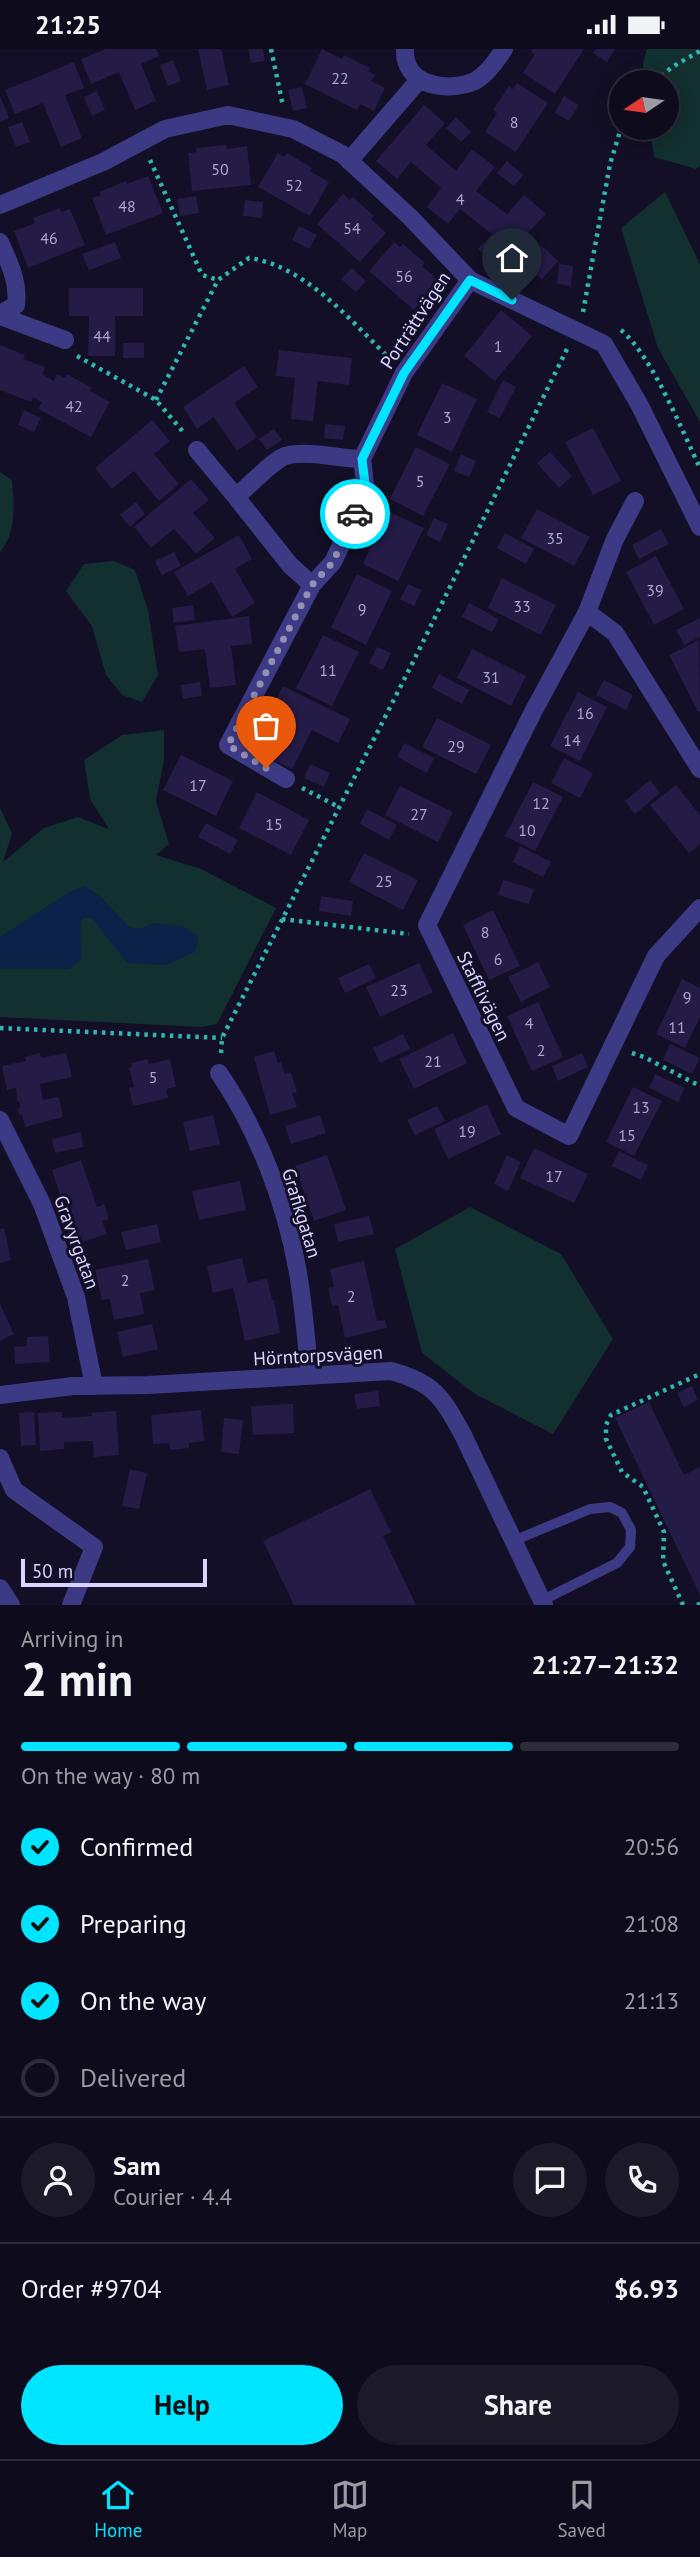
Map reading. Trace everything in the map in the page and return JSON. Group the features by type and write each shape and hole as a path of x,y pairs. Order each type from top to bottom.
{"street":[{"path":"405,49 404,58 419,80 455,88 478,80 504,49"},
{"path":"349,161 419,80"},
{"name":"Porträttvägen","path":"0,205 103,162 165,129 228,115 288,128 341,154 410,217 470,280 404,373 362,459"},
{"path":"0,242 18,289 16,305 0,315"},
{"path":"470,280 604,344 639,404 700,527"},
{"path":"0,315 65,340"},
{"path":"197,450 290,565 312,585"},
{"path":"236,497 283,456 299,453 362,459 366,492 333,562 312,585 228,745 286,779"},
{"path":"427,925 533,712 587,612 615,539 635,502"},
{"path":"587,612 615,633 700,769"},
{"name":"Stafflivägen","path":"427,925 516,1108 569,1136 656,956 700,908"},
{"name":"Grafikgatan","path":"219,1073 236,1099 278,1191 298,1273 310,1375"},
{"name":"Gravyrgatan","path":"0,1120 42,1204 76,1297 94,1386"},
{"name":"Hörntorpsvägen","path":"0,1395 94,1386 391,1371 413,1377 433,1388 448,1407 542,1603"},
{"path":"0,1458 14,1490 94,1547 71,1605"},
{"path":"0,1588 12,1605"}],"lane":[{"path":"513,1541 590,1509 610,1507 622,1513 631,1529 630,1548 617,1563 542,1603"}],"path":[{"path":"271,49 288,128"},
{"path":"669,70 700,51"},
{"path":"0,1028 222,1038 575,331 583,312 610,164 617,140"},
{"path":"141,142 202,275 218,280"},
{"path":"156,400 218,280 249,258 265,260 283,269 326,297 404,373"},
{"path":"65,340 68,351 156,400 197,450"},
{"path":"286,779 339,807"},
{"path":"282,919 417,935 427,925"},
{"path":"612,1047 644,1057 700,1086"},
{"path":"683,1605 663,1561 664,1532 643,1487 622,1472 606,1439 606,1425 611,1415 700,1374"}],"green space":[{"path":"647,49 700,49 700,166 696,169 654,157 652,140 679,140 679,70 644,70"},
{"path":"665,192 700,264 700,422 658,348 621,228"},
{"path":"0,472 12,480 14,508 12,527 0,552"},
{"path":"114,561 135,570 148,610 158,675 142,702 122,695 106,675 92,626 66,591 84,564"},
{"path":"164,730 164,760 156,801 169,844 156,855 201,869 276,908 217,1024 202,1027 0,1017 0,808 12,833 3,862 44,828 78,817 109,829 90,799 84,760 122,735"},
{"path":"470,1207 561,1254 613,1339 553,1434 475,1394 422,1353 395,1249"}],"water":[{"path":"85,886 101,897 129,927 138,929 155,923 184,927 199,937 195,952 166,965 127,963 92,918 82,918 81,960 69,969 0,969 0,937 69,892"}],"building":[{"path":"106,49 156,49 159,56 141,64 156,101 135,110 119,72 91,84 81,59"},
{"path":"198,49 221,49 229,85 207,90"},
{"path":"248,49 263,49 265,61 251,63"},
{"path":"322,49 342,59 344,55 370,68 368,71 375,75 371,81 385,88 374,111 360,104 357,110 305,84"},
{"path":"533,49 584,49 555,94 523,73 535,54 531,52"},
{"path":"596,49 615,49 607,62 593,53"},
{"path":"173,60 181,81 168,86 160,65"},
{"path":"74,62 84,88 65,95 82,138 61,147 43,103 15,114 5,90"},
{"path":"517,83 548,103 516,152 485,132 497,113 493,110 509,86 513,89"},
{"path":"302,87 307,108 293,111 288,90"},
{"path":"97,91 105,110 92,116 84,97"},
{"path":"0,96 9,118 0,122"},
{"path":"564,96 579,105 569,121 555,113"},
{"path":"424,105 445,123 426,145 456,171 472,149 495,167 476,191 507,214 524,195 546,214 528,233 558,261 542,279 513,254 499,268 478,249 492,234 460,209 448,224 427,207 441,188 411,162 397,179 376,161"},
{"path":"456,117 471,132 461,142 446,128"},
{"path":"22,122 30,142 16,147 8,127"},
{"path":"226,145 227,149 247,146 251,185 192,191 188,153 197,152 196,148"},
{"path":"278,153 284,157 287,153 329,182 310,216 258,187"},
{"path":"507,161 523,175 514,186 497,173"},
{"path":"148,176 163,213 106,235 92,198 101,195 99,192 126,181 127,184"},
{"path":"343,194 350,200 353,197 374,216 371,219 386,233 360,262 317,224"},
{"path":"196,196 199,213 180,216 177,199"},
{"path":"245,200 263,202 262,218 243,216"},
{"path":"60,208 62,212 70,209 85,245 28,268 14,231 35,223 33,218"},
{"path":"299,226 317,235 309,249 292,240"},
{"path":"115,242 121,258 89,270 82,254"},
{"path":"394,242 400,247 403,244 425,263 422,266 439,281 414,310 369,271"},
{"path":"559,264 573,266 571,286 557,284"},
{"path":"352,268 366,281 356,292 341,279"},
{"path":"69,288 143,288 143,316 115,316 115,356 88,356 89,316 69,316"},
{"path":"501,310 532,336 495,381 464,356"},
{"path":"123,343 144,343 144,358 123,358"},
{"path":"0,345 25,355 23,359 45,367 42,374 54,381 57,374 65,378 67,374 110,402 91,437 38,409 42,402 33,397 31,402 0,390"},
{"path":"279,350 352,358 349,385 318,381 313,421 291,419 295,378 276,376"},
{"path":"244,366 258,387 234,403 257,437 237,451 214,417 197,429 183,407"},
{"path":"503,380 516,387 500,418 487,412"},
{"path":"442,383 477,399 452,452 417,435"},
{"path":"24,410 41,418 34,432 18,425"},
{"path":"152,420 170,441 154,454 179,484 159,501 134,471 112,489 95,468"},
{"path":"325,424 345,426 343,440 324,438"},
{"path":"593,428 621,481 593,495 565,442"},
{"path":"274,429 282,440 267,450 259,439"},
{"path":"416,447 450,464 423,516 390,499"},
{"path":"550,452 572,476 559,488 537,463"},
{"path":"461,454 476,461 469,477 454,471"},
{"path":"191,479 209,500 193,513 215,538 196,554 174,529 151,548 134,527"},
{"path":"136,502 145,514 130,527 120,515"},
{"path":"537,509 590,537 574,566 521,538"},
{"path":"387,511 424,528 398,581 363,564"},
{"path":"434,518 448,524 440,542 426,535"},
{"path":"661,529 669,544 639,559 632,545"},
{"path":"505,533 534,549 526,564 497,548"},
{"path":"239,535 252,559 235,569 255,603 232,617 212,582 188,596 174,572"},
{"path":"174,552 181,566 162,575 155,561"},
{"path":"656,556 684,609 654,625 626,572"},
{"path":"357,574 392,591 366,645 331,627"},
{"path":"502,578 556,605 541,635 488,608"},
{"path":"408,584 422,590 414,606 400,599"},
{"path":"469,603 499,619 492,632 462,617"},
{"path":"193,605 195,620 174,623 172,608"},
{"path":"249,616 252,644 231,646 236,685 210,688 205,649 179,652 175,626"},
{"path":"700,618 700,637 684,645 676,630"},
{"path":"323,635 359,652 332,706 296,688"},
{"path":"699,640 700,711 698,712 669,655"},
{"path":"377,647 391,653 383,670 369,663"},
{"path":"472,649 526,676 511,706 457,678"},
{"path":"439,674 469,690 462,704 432,688"},
{"path":"604,680 633,695 626,710 596,695"},
{"path":"200,682 202,696 183,699 181,685"},
{"path":"283,686 350,719 338,743 312,730 292,769 270,758 288,721 270,712"},
{"path":"578,692 607,707 580,761 550,746"},
{"path":"437,718 491,745 476,774 422,747"},
{"path":"404,743 434,758 427,773 397,757"},
{"path":"181,755 233,781 216,816 163,790"},
{"path":"564,758 593,773 580,798 551,783"},
{"path":"310,764 330,773 324,787 304,778"},
{"path":"650,780 660,793 635,814 625,801"},
{"path":"533,782 563,797 535,851 505,836"},
{"path":"676,785 700,815 700,844 689,853 650,805"},
{"path":"400,786 453,812 438,842 385,815"},
{"path":"257,792 309,820 291,855 239,828"},
{"path":"367,809 397,825 389,840 360,824"},
{"path":"206,823 238,840 230,854 198,837"},
{"path":"520,846 551,862 543,877 513,862"},
{"path":"364,853 418,880 403,910 349,882"},
{"path":"503,880 534,889 529,904 498,895"},
{"path":"321,896 353,901 351,916 319,911"},
{"path":"493,910 520,966 489,980 463,925"},
{"path":"538,962 550,987 521,1002 508,977"},
{"path":"419,963 433,992 380,1017 366,987"},
{"path":"369,964 376,978 345,993 338,978"},
{"path":"682,979 700,988 700,1017 685,1048 656,1034"},
{"path":"538,1002 563,1057 532,1071 507,1016"},
{"path":"453,1033 467,1063 414,1089 399,1059"},
{"path":"403,1034 410,1049 380,1063 373,1048"},
{"path":"670,1044 700,1058 692,1074 663,1060"},
{"path":"274,1051 285,1074 291,1072 297,1092 292,1093 297,1107 270,1115 254,1057"},
{"path":"40,1053 41,1058 66,1053 72,1077 40,1084 43,1100 59,1097 63,1117 25,1127 22,1114 19,1115 16,1088 7,1090 2,1066 26,1061 25,1057"},
{"path":"582,1053 588,1067 558,1081 552,1066"},
{"path":"148,1059 149,1064 170,1059 176,1087 166,1089 168,1098 133,1106 129,1088 134,1087 129,1068 132,1067 131,1063"},
{"path":"655,1074 685,1088 678,1102 649,1088"},
{"path":"633,1087 662,1101 634,1156 606,1142"},
{"path":"487,1104 501,1134 448,1159 434,1129"},
{"path":"437,1106 445,1121 415,1135 407,1120"},
{"path":"213,1115 220,1144 190,1151 183,1122"},
{"path":"320,1115 326,1133 291,1144 285,1126"},
{"path":"81,1132 83,1147 55,1153 52,1139"},
{"path":"534,1148 588,1174 574,1203 520,1178"},
{"path":"619,1151 648,1165 641,1180 612,1166"},
{"path":"327,1155 346,1210 314,1221 295,1166"},
{"path":"507,1155 521,1162 508,1191 494,1184"},
{"path":"81,1160 97,1207 104,1204 109,1219 102,1221 107,1234 79,1243 75,1242 52,1170"},
{"path":"240,1181 246,1210 199,1220 192,1191"},
{"path":"369,1216 374,1234 338,1242 334,1224"},
{"path":"157,1224 161,1242 126,1250 121,1232"},
{"path":"4,1228 11,1260 0,1263 0,1229"},
{"path":"242,1258 248,1283 267,1278 280,1333 245,1341 233,1288 213,1293 207,1266"},
{"path":"148,1259 155,1290 140,1293 144,1314 114,1320 110,1299 102,1300 95,1270"},
{"path":"364,1261 377,1321 385,1320 387,1328 345,1338 338,1305 332,1306 328,1288 334,1287 330,1269"},
{"path":"0,1304 14,1334 0,1341"},
{"path":"152,1324 158,1349 123,1357 117,1332"},
{"path":"48,1336 50,1362 15,1364 14,1347 27,1346 27,1337"},
{"path":"692,1386 698,1400 684,1407 677,1393"},
{"path":"378,1391 380,1406 357,1409 354,1394"},
{"path":"649,1402 684,1475 700,1467 700,1595 615,1418"},
{"path":"293,1404 294,1433 253,1435 251,1406"},
{"path":"201,1410 204,1441 189,1443 189,1448 170,1450 169,1443 153,1444 151,1415"},
{"path":"116,1411 119,1455 94,1457 93,1441 64,1442 64,1449 40,1451 38,1413 62,1412 62,1418"},
{"path":"34,1412 36,1445 21,1446 19,1413"},
{"path":"224,1418 243,1420 239,1454 221,1452"},
{"path":"130,1469 147,1473 139,1509 122,1506"},
{"path":"370,1489 391,1532 383,1536 416,1605 294,1605 263,1541"}],"way so far":[{"path":"266,768 228,745 312,585 333,562 355,514"}],"route":[{"path":"355,514 366,492 362,459 404,373 470,280 512,300"}]}
